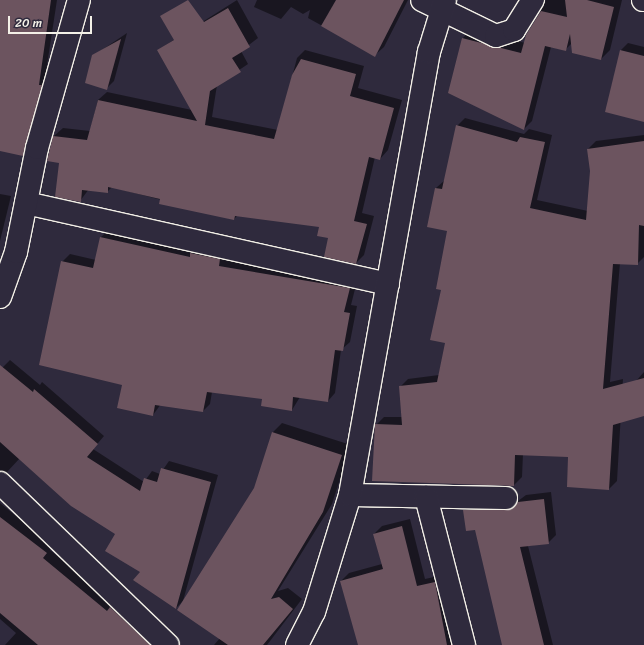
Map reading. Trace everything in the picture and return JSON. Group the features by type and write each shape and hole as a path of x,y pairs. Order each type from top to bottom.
{"street":[{"path":"0,297 16,252 37,148 79,0"},
{"path":"422,0 443,5 503,36 514,30 533,0"},
{"path":"297,645 314,612 350,495 429,52 443,5"},
{"path":"26,203 388,284"},
{"path":"0,483 168,645"},
{"path":"350,495 506,498"},
{"path":"426,497 464,645"}],"building":[{"path":"0,0 51,0 39,85 42,85 23,156 0,151"},
{"path":"188,0 204,22 228,8 250,47 232,58 241,72 210,91 205,125 274,139 292,75 301,59 356,74 350,96 394,108 380,160 369,157 354,221 367,224 356,264 324,257 328,238 317,236 319,227 235,216 234,220 159,204 160,199 108,187 108,193 82,190 81,202 55,197 59,163 47,161 53,136 87,140 98,100 197,121 157,50 174,40 160,16"},
{"path":"336,0 404,0 375,57 321,26"},
{"path":"565,0 587,0 614,7 601,60 572,53 570,34 566,51 545,46 524,130 448,93 462,38 521,53 526,35 541,11 567,17"},
{"path":"121,39 107,90 85,83 92,55"},
{"path":"620,50 644,56 644,122 605,112"},
{"path":"456,125 517,142 520,137 545,142 530,208 586,220 590,171 587,149 644,141 644,226 639,225 638,265 613,264 603,389 644,378 644,416 613,425 609,490 567,487 568,457 515,455 514,486 372,481 375,424 402,425 399,386 437,382 445,343 430,340 441,290 436,289 447,231 427,227 435,188 442,189"},
{"path":"100,237 190,257 190,253 220,259 219,266 350,288 344,312 350,313 343,351 335,350 328,402 293,397 292,411 261,406 262,399 207,392 203,412 155,405 153,416 117,408 122,385 39,365 61,261 93,268"},
{"path":"0,365 33,392 34,389 98,444 87,457 140,491 144,478 157,482 161,468 211,482 176,609 133,580 140,572 105,551 115,534 71,506 0,442"},
{"path":"272,432 342,455 323,512 271,599 279,597 293,609 263,645 228,645 177,610 254,488"},
{"path":"544,499 549,544 520,547 544,645 502,645 475,530 466,531 463,510 506,510 518,502"},
{"path":"0,517 47,553 43,558 107,611 110,607 150,645 38,645 0,613"},
{"path":"402,526 417,586 435,582 447,645 358,645 340,581 383,569 373,534"}]}
